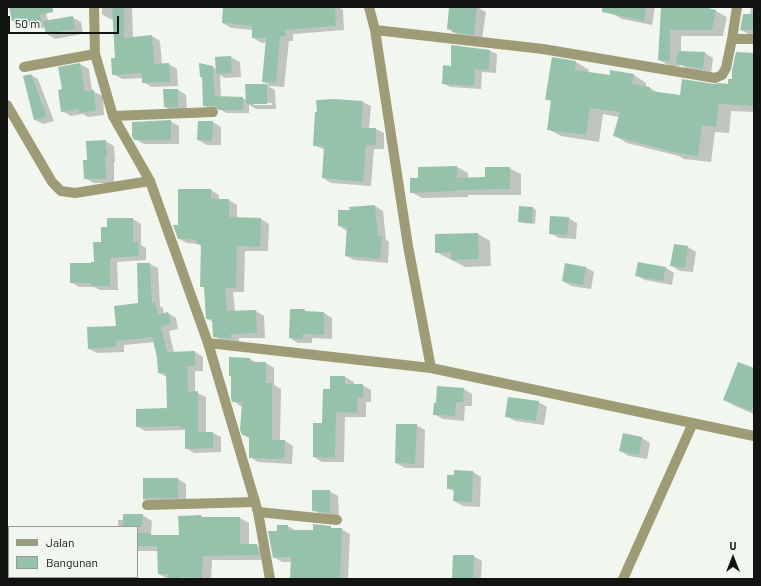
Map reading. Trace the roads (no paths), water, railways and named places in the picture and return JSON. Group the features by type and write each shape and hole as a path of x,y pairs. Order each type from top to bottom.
{"street":[{"path":"94,7 95,54 113,116 150,181 208,343 257,507 270,579"},
{"path":"369,7 375,30 408,246 431,368"},
{"path":"375,30 544,49 715,78 722,75 726,68 737,7"},
{"path":"732,39 754,39"},
{"path":"24,67 95,54"},
{"path":"7,106 52,182 61,191 75,193 150,181"},
{"path":"113,116 214,112"},
{"path":"208,343 431,368 754,436"},
{"path":"623,579 693,423"},
{"path":"147,505 257,507 337,520"}]}
